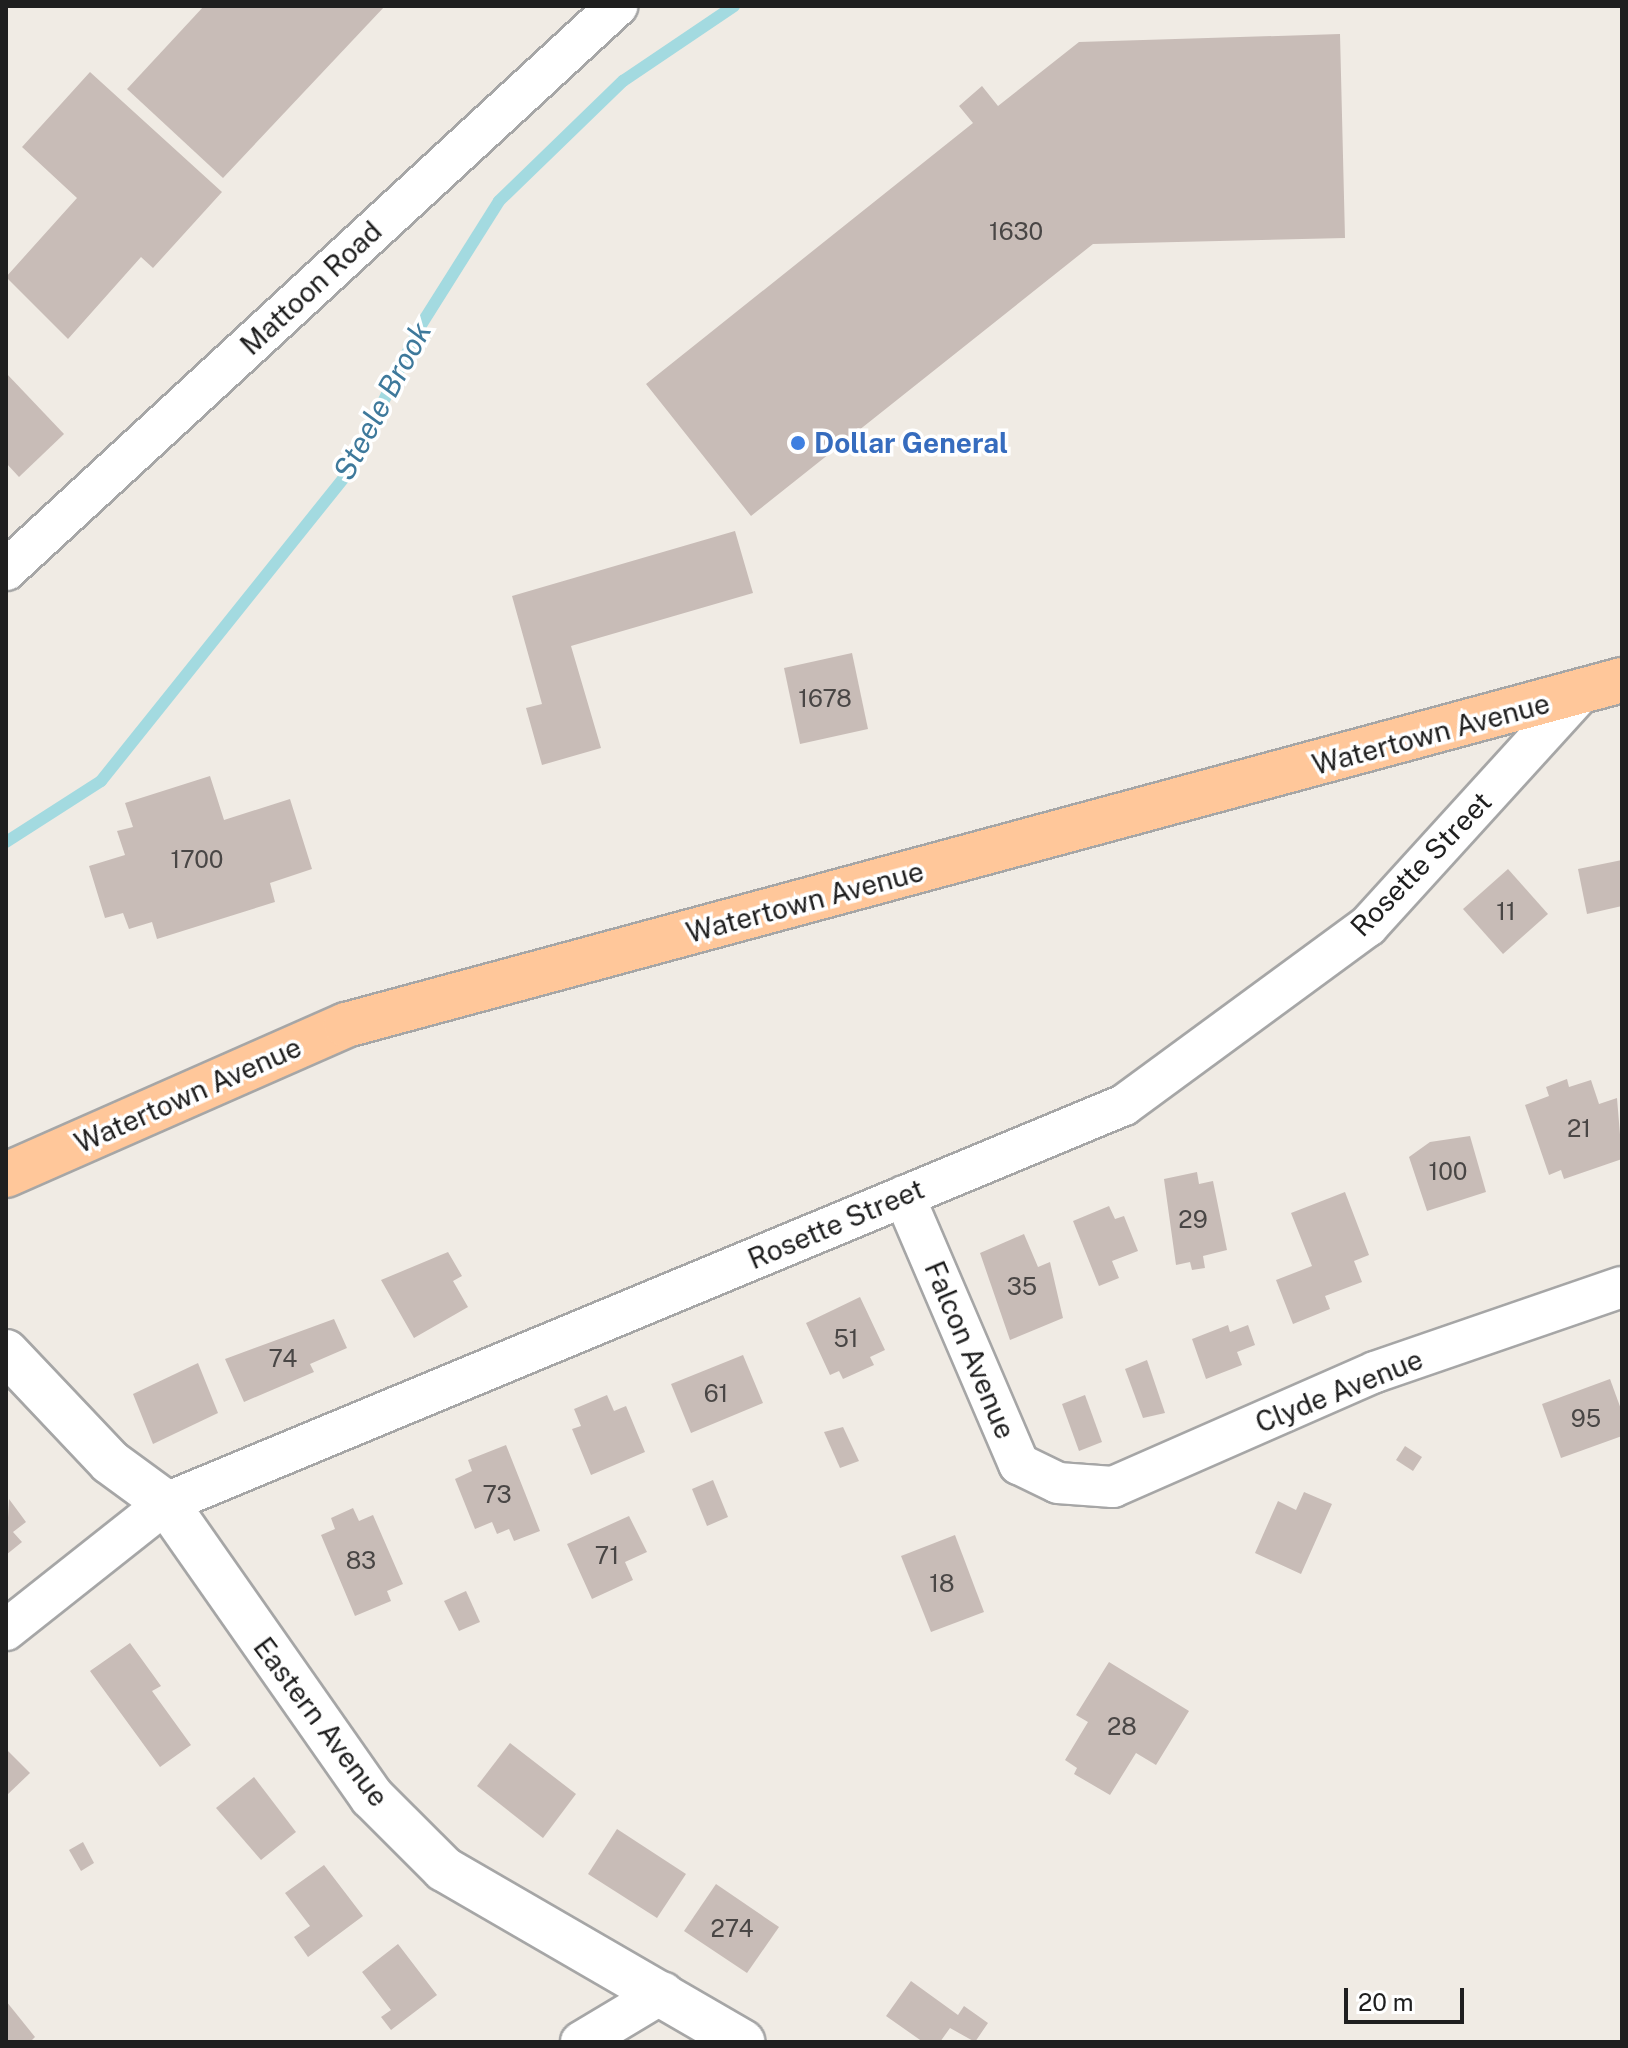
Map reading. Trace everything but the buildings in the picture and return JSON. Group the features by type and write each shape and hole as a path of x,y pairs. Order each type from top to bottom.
{"main road":[{"name":"Watertown Avenue","path":"6,1175 346,1025 1622,680"}],"street":[{"name":"Mattoon Road","path":"6,570 617,6"},
{"name":"Rosette Street","path":"6,1630 166,1503 1124,1105 1368,926 1580,693"},
{"name":"Falcon Avenue","path":"904,1196 1019,1464 1058,1483"},
{"name":"Clyde Avenue","path":"1058,1483 1113,1487 1375,1372 1622,1287"},
{"name":"Eastern Avenue","path":"6,1352 110,1462 166,1503 363,1785 434,1859 743,2042"},
{"path":"581,2042 663,1993"}],"waterway":[{"name":"Steele Brook","path":"6,842 101,781 349,471 421,325 499,201 623,81 734,6"}],"place":[{"name":"Dollar General","path":"798,443"}]}
